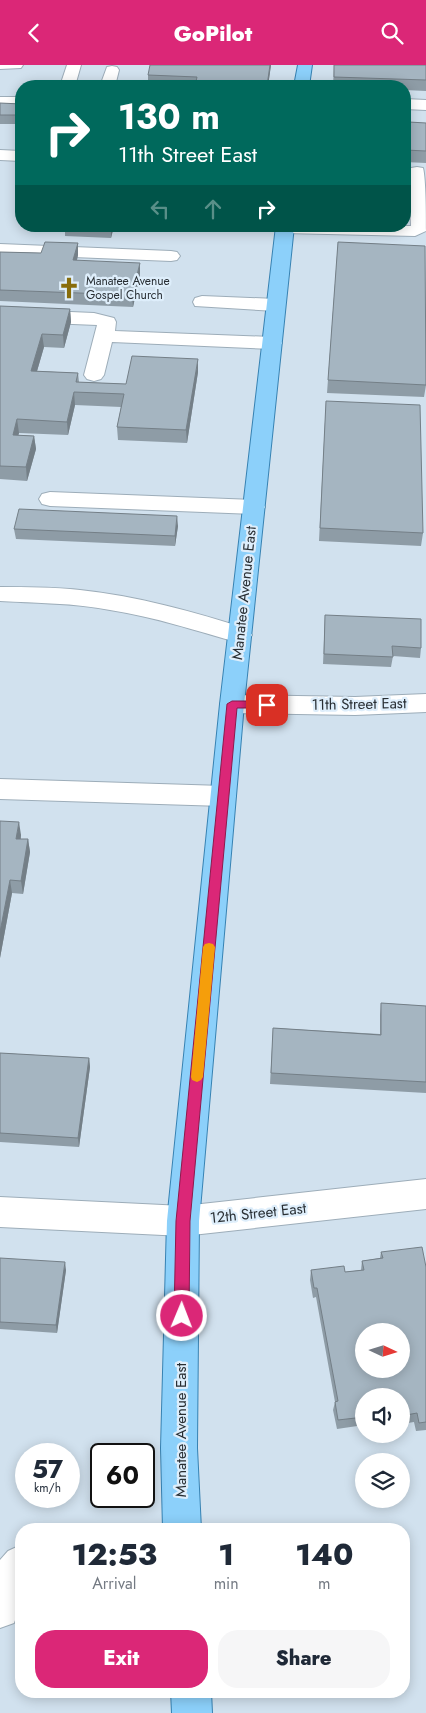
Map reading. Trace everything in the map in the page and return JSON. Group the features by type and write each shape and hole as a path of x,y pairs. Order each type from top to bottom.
{"main road":[{"path":"303,80 305,65"},
{"name":"Manatee Avenue East","path":"182,1523 179,1448 183,1221 232,704 283,232"},
{"path":"191,1698 192,1713"}],"street":[{"path":"1,65 16,65"},
{"path":"70,80 74,65"},
{"path":"110,80 112,70"},
{"path":"0,102 15,102"},
{"path":"411,104 426,105"},
{"path":"0,155 15,156"},
{"path":"411,231 415,231 420,227 416,172"},
{"path":"0,249 171,256"},
{"path":"202,302 276,305"},
{"path":"0,315 94,319 108,322 94,375"},
{"path":"104,336 272,343"},
{"path":"50,499 254,507"},
{"path":"0,594 89,599 122,603 240,635"},
{"name":"11th Street East","path":"232,704 355,706 426,703"},
{"path":"0,789 223,796"},
{"name":"12th Street East","path":"0,1212 183,1221 426,1194"},
{"path":"0,1609 11,1576 15,1571"}],"building":[{"path":"150,65 270,65 268,80 196,80 197,77 148,75"},
{"path":"334,65 426,65 426,80 334,77"},
{"path":"0,103 15,104 15,115 0,115"},
{"path":"411,122 426,123 426,151 411,150"},
{"name":"Manatee Avenue Gospel Church","path":"45,242 78,243 73,260 140,263 132,295 0,290 0,252 41,253"},
{"path":"338,242 425,246 426,385 328,380"},
{"path":"0,306 70,309 63,335 42,334 31,371 78,373 76,382 126,384 132,356 198,359 186,430 117,427 124,394 74,392 67,422 17,419 13,435 34,436 26,467 0,466"},
{"path":"326,401 420,405 423,533 320,528"},
{"path":"19,509 177,516 175,536 14,529"},
{"path":"325,615 421,619 421,648 392,646 393,657 324,654"},
{"path":"0,821 19,822 16,839 28,839 21,881 10,880 0,932"},
{"path":"381,1003 426,1006 426,1082 271,1073 273,1028 381,1035"},
{"path":"0,1053 89,1058 78,1138 0,1133"},
{"path":"422,1247 426,1267 426,1422 419,1423 417,1413 410,1414 410,1388 355,1388 355,1418 338,1420 335,1402 338,1401 317,1288 314,1288 311,1270 344,1266 345,1272 364,1270 362,1261 383,1258 381,1252"},
{"path":"0,1258 65,1262 56,1325 0,1322"}],"slow traffic":[{"path":"197,1077 209,947"}],"place":[{"name":"Manatee Avenue Gospel Church","path":"69,288"}],"route":[{"path":"182,1316 183,1221 232,704 267,705"}]}
